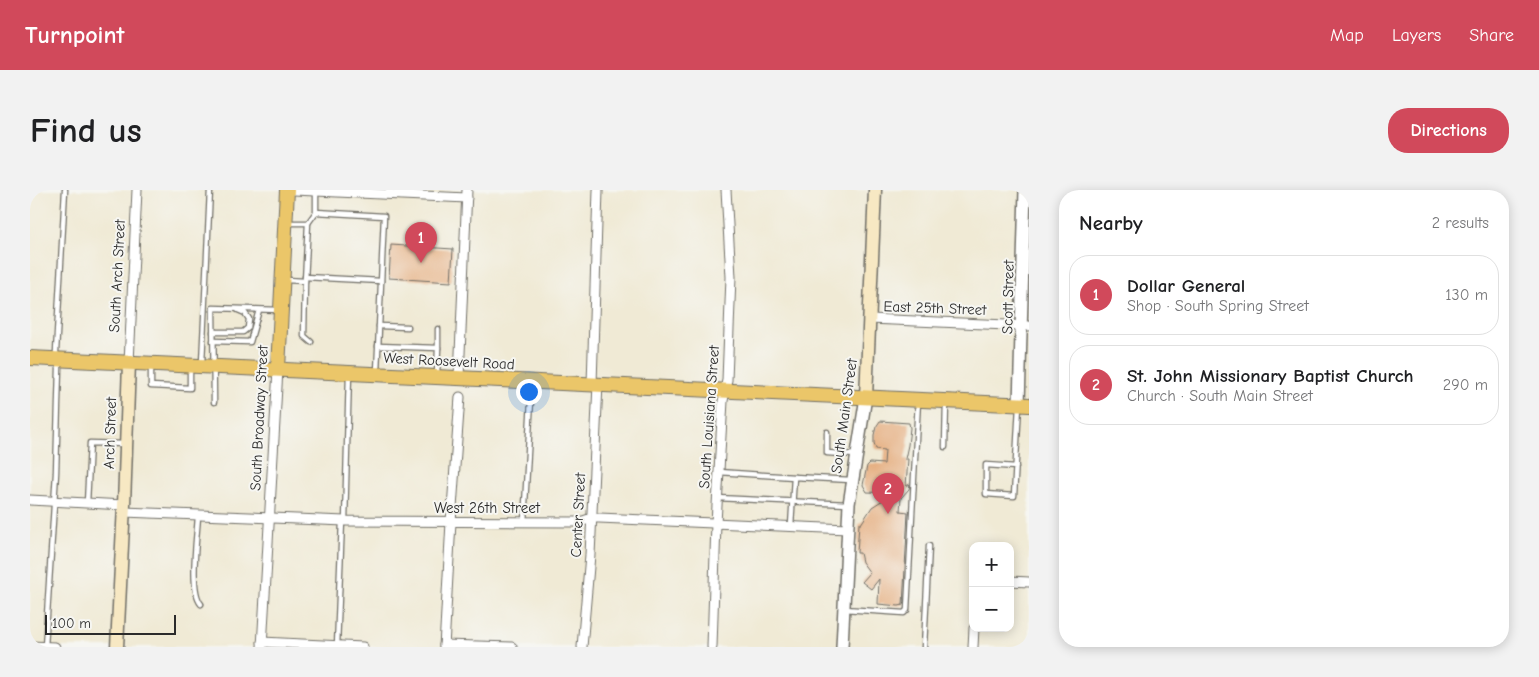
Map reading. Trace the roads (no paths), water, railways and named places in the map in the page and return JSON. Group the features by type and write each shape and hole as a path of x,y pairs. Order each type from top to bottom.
{"main road":[{"name":"South Broadway Street","path":"278,370 287,190"},
{"name":"South Main Street","path":"866,397 875,190"},
{"name":"West Roosevelt Road","path":"30,358 1024,405"},
{"name":"Arch Street","path":"117,647 129,363"}],"street":[{"name":"South Arch Street","path":"129,363 137,190"},
{"path":"294,190 467,194 459,377"},
{"name":"Center Street","path":"582,647 592,518 598,190"},
{"name":"South Louisiana Street","path":"712,647 717,498 724,390 727,380 731,277 726,190"},
{"name":"Scott Street","path":"1024,405 1026,325 1025,190"},
{"name":"East 25th Street","path":"870,319 1026,325"},
{"name":"South Broadway Street","path":"262,644 278,370"},
{"path":"460,397 444,646 512,647"},
{"name":"South Main Street","path":"842,647 849,504 866,397"},
{"name":"West 26th Street","path":"30,500 87,503 198,516 343,521 451,522 580,522 592,518 848,529"},
{"path":"1014,582 1029,582"},
{"path":"973,647 974,632"},
{"path":"262,644 363,647"},
{"path":"30,646 55,647"}],"lane":[{"path":"45,647 59,410 58,359 56,352 65,190"},
{"path":"210,190 202,366 214,402"},
{"path":"311,342 304,336 305,279 308,223 316,212 316,191"},
{"path":"316,212 384,216 377,374"},
{"path":"286,223 308,223"},
{"path":"283,280 381,282"},
{"path":"205,308 281,310"},
{"path":"150,364 151,386 190,388 213,341 213,308"},
{"path":"213,332 243,332 249,324 249,319 245,313 221,308"},
{"path":"213,341 250,342 259,310"},
{"path":"379,326 408,327"},
{"path":"437,377 438,329"},
{"path":"378,346 438,348"},
{"path":"337,646 350,373"},
{"path":"524,522 532,382"},
{"path":"844,609 892,614 904,613 907,610 918,400"},
{"path":"945,447 946,401"},
{"path":"1016,467 986,465 986,494 1014,496 1024,405"},
{"path":"827,432 827,453 856,455"},
{"path":"87,503 90,443 126,444"},
{"path":"719,472 852,480"},
{"path":"791,526 794,477"},
{"path":"717,498 849,504"},
{"path":"198,516 194,588 201,604"},
{"path":"924,647 930,546"}],"place":[{"name":"Dollar General","path":"421,263"},
{"name":"St. John Missionary Baptist Church","path":"888,514"}]}
